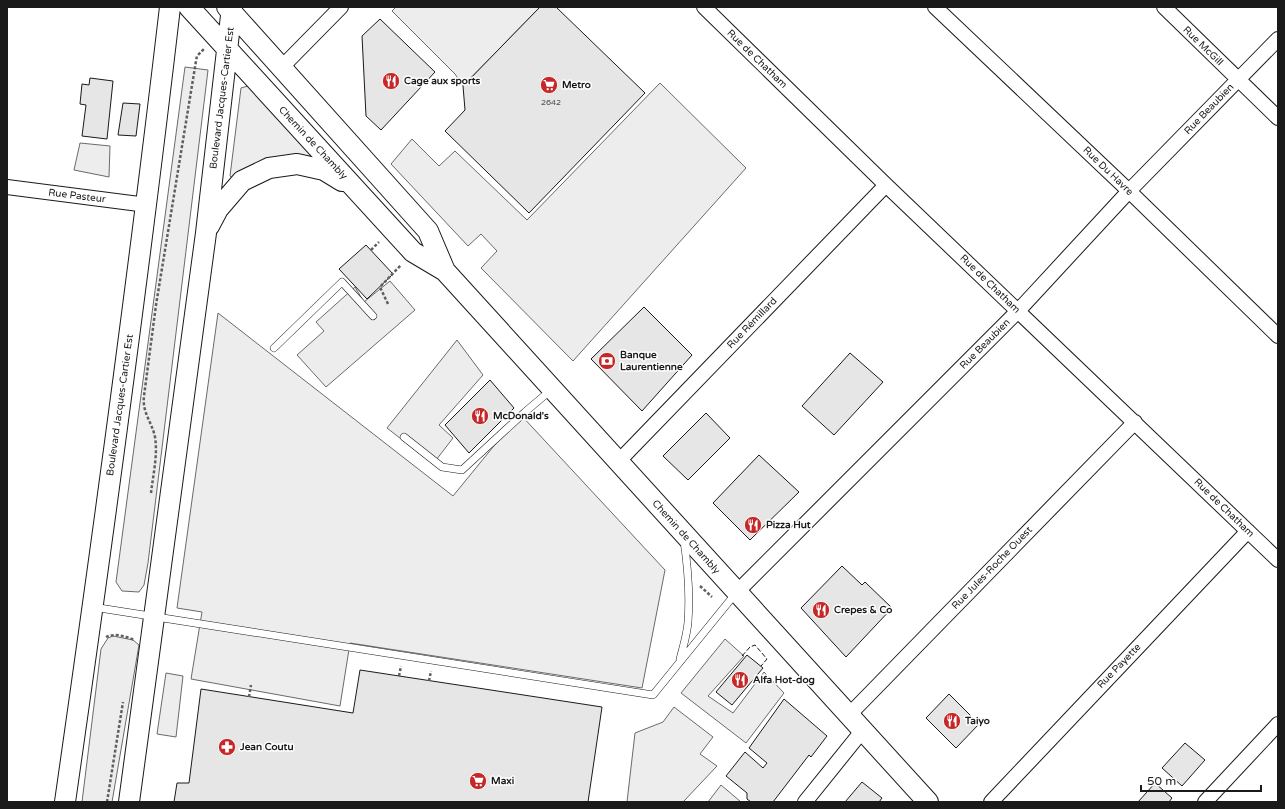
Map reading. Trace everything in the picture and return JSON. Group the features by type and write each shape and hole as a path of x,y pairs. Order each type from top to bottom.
{"main road":[{"name":"Boulevard Jacques-Cartier Est","path":"65,802 93,607 147,205 170,7"},
{"name":"Chemin de Chambly","path":"189,7 208,26 228,50 413,252 444,271 928,802"},
{"name":"Boulevard Jacques-Cartier Est","path":"129,802 146,616 206,233 228,50 230,8"},
{"name":"Chemin de Chambly","path":"230,8 428,231 444,271"},
{"path":"206,233 218,209 242,181 270,168 297,164 322,170 355,188"}],"street":[{"path":"282,67 341,7"},
{"name":"Rue de Chatham","path":"704,7 886,185 1278,560"},
{"name":"Rue Du Havre","path":"935,7 1129,191 1278,336"},
{"name":"Rue McGill","path":"1164,7 1278,118"},
{"name":"Rue Beaubien","path":"737,592 1018,311 1129,191 1278,39"},
{"name":"Rue Rémillard","path":"618,462 886,185"},
{"name":"Rue Pasteur","path":"7,187 147,205"},
{"name":"Rue Jules-Roche Ouest","path":"849,715 1135,422"},
{"name":"Rue Payette","path":"991,802 1248,531"},
{"path":"1205,802 1278,724"},
{"path":"804,802 863,730"}],"lane":[{"path":"274,348 342,282 373,316"},
{"path":"404,437 442,467 462,470 524,412 552,389"},
{"path":"680,662 688,624 689,596 688,565 683,533"},
{"path":"93,607 653,695 737,592"}],"path":[{"path":"151,497 156,450 155,436 143,405 156,306 196,61"},
{"path":"388,304 380,287 413,252"},
{"path":"700,586 712,596"},
{"path":"132,647 133,639 146,616"},
{"path":"105,638 108,636 118,635 133,639 139,643"},
{"path":"249,697 251,685"},
{"path":"107,802 123,701"}],"shaded area":[{"path":"396,7 540,7 463,86 455,74 392,11"},
{"path":"185,67 208,70 148,563 144,585 139,592 122,591 116,582"},
{"path":"660,83 746,168 573,361 481,268 497,251 481,234 468,246 391,164 412,139 439,166 455,151 527,220"},
{"path":"248,86 319,160 234,180 230,176 241,88"},
{"path":"80,143 110,146 109,177 74,170"},
{"path":"390,281 415,310 326,387 297,355 324,331 316,322 355,287 364,302"},
{"path":"218,313 453,496 520,414 665,570 642,688 350,643 340,706 191,679 202,612 177,608"},
{"path":"457,340 483,375 439,425 453,438 433,464 387,428"},
{"path":"113,636 133,640 139,645 112,802 82,802 101,649 108,638"},
{"path":"725,639 744,656 708,696 733,713 764,672 784,693 746,743 681,693"},
{"path":"166,673 183,676 176,737 157,734"},
{"path":"674,707 713,737 700,754 717,766 683,802 627,802 635,733 663,722"},
{"path":"721,785 741,802 708,802"}],"building":[{"path":"540,7 556,7 645,93 529,213 445,131 465,110 463,86"},
{"path":"380,19 435,72 381,130 366,116 362,36"},
{"path":"90,78 113,81 107,139 82,136 86,105 80,104 82,84 89,85"},
{"path":"123,103 140,104 136,136 118,135"},
{"path":"366,245 393,274 367,299 339,269"},
{"path":"644,307 692,355 642,411 591,359"},
{"path":"850,353 883,382 834,435 802,406"},
{"path":"490,380 514,408 469,453 445,425"},
{"path":"706,413 730,438 688,480 663,456"},
{"path":"759,455 799,492 750,540 713,503"},
{"path":"842,566 862,585 865,582 892,608 846,657 801,608"},
{"name":"Alfa Hot-dog","path":"747,655 763,668 732,705 716,692"},
{"path":"360,670 602,707 588,802 174,802 177,783 189,783 201,689 353,713"},
{"name":"Taiyo","path":"949,694 979,724 956,748 926,718"},
{"path":"784,699 827,736 811,757 809,755 773,802 751,802 747,799 747,793 726,776 745,752 763,768 767,763 749,748"},
{"path":"1185,743 1205,760 1182,786 1162,768"},
{"path":"862,782 882,798 879,802 845,802"},
{"path":"1155,783 1172,798 1169,802 1138,802"}],"fence":[{"path":"742,656 750,647 755,645 767,659 761,666"}],"place":[{"name":"Cage aux sports","path":"391,81"},
{"name":"Metro","path":"549,85"},
{"name":"Banque Laurentienne","path":"607,361"},
{"name":"McDonald's","path":"480,416"},
{"name":"Pizza Hut","path":"753,525"},
{"name":"Crepes & Co","path":"821,610"},
{"name":"Alfa Hot-dog","path":"740,680"},
{"name":"Taiyo","path":"952,721"},
{"name":"Jean Coutu","path":"227,747"},
{"name":"Maxi","path":"478,781"}]}
